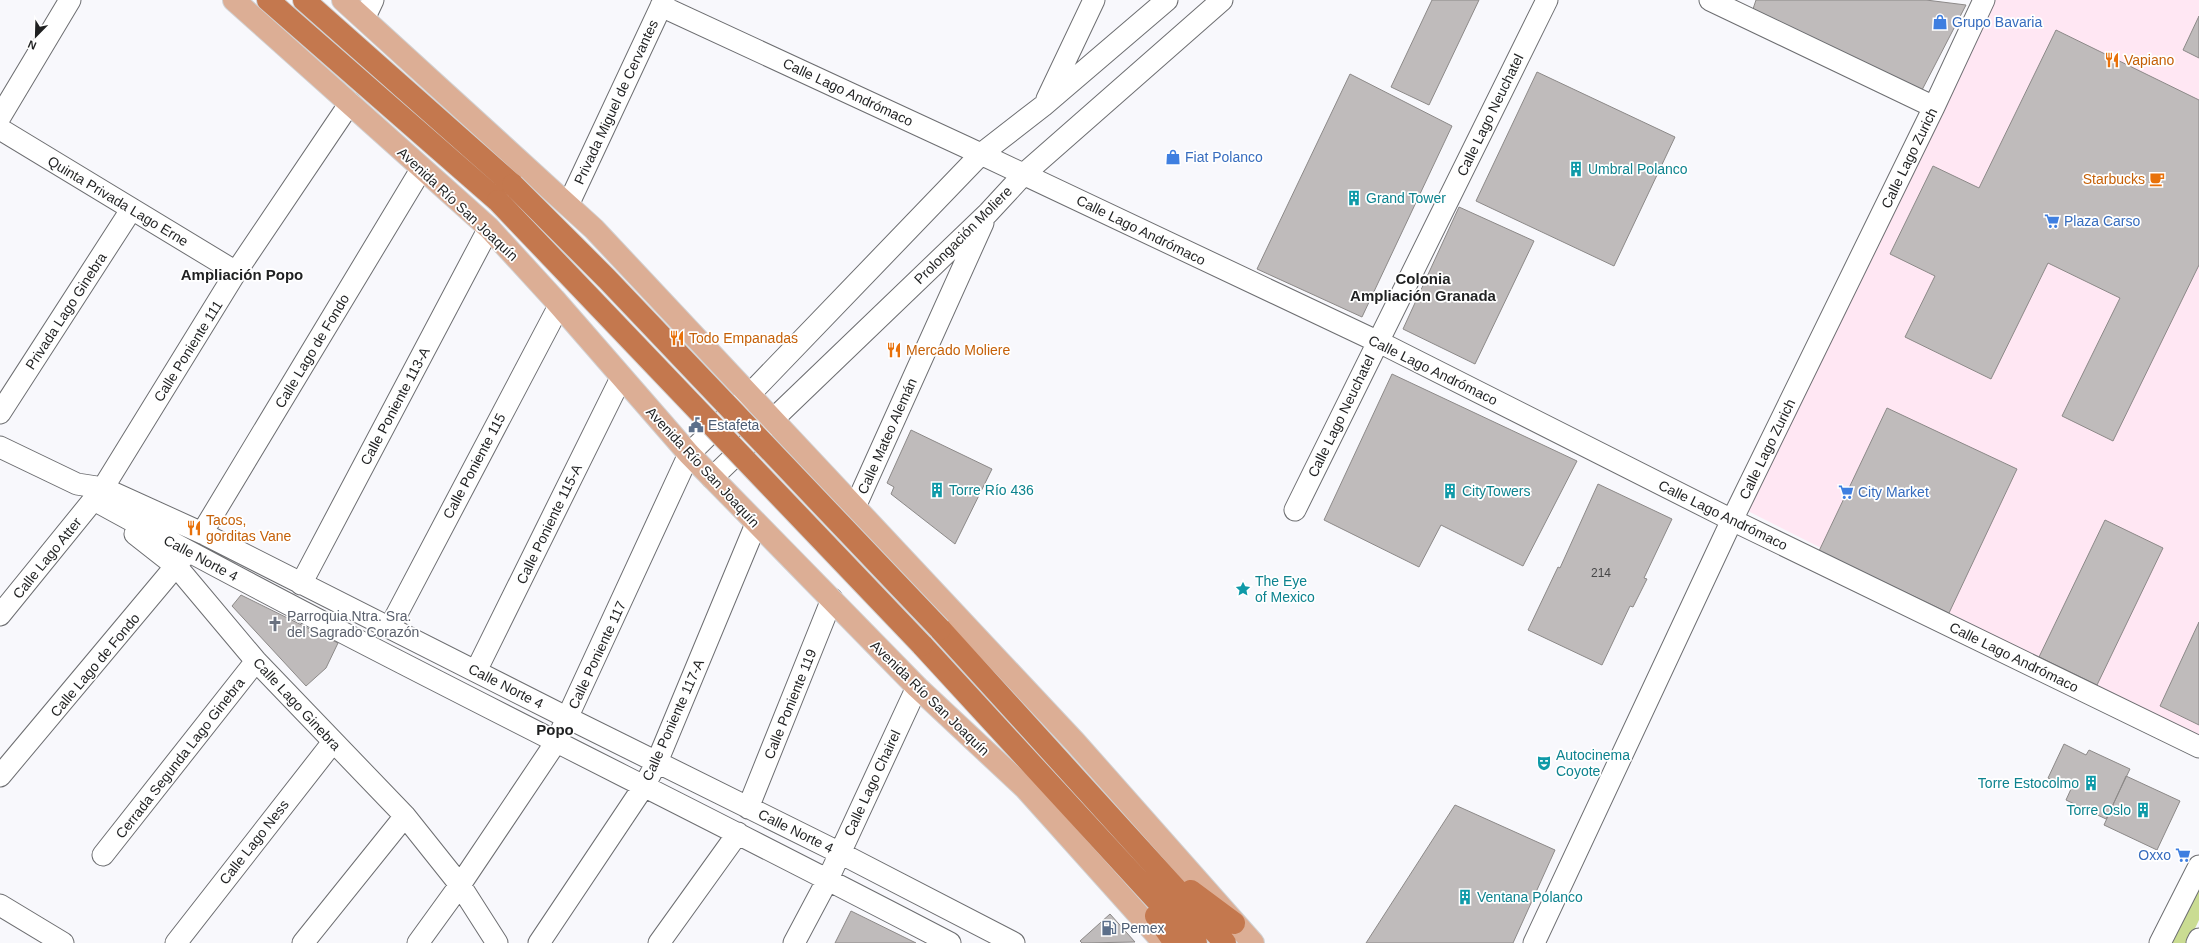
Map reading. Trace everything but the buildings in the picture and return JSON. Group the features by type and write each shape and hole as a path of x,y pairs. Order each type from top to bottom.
{"highway":[{"name":"Avenida Río San Joaquín","path":"268,0 498,202 922,645 1151,878 1224,943"},
{"name":"Avenida Río San Joaquín","path":"304,0 513,185 612,285 940,629 1151,878 1196,943"},
{"path":"1175,943 1154,914 1151,878 1185,886 1234,923"}],"main road":[{"name":"Avenida Río San Joaquín","path":"234,0 489,228 537,280 621,378 689,454 917,687 1025,788 1164,943"},
{"path":"343,0 369,10 594,229 1075,742 1253,943"},
{"path":"537,280 556,272 571,262 584,249 592,238 594,229"}],"street":[{"path":"0,117 70,0"},
{"path":"1044,106 1094,0"},
{"path":"689,454 749,395 981,154 1044,106 1167,0"},
{"name":"Prolongación Moliere","path":"712,478 988,213 1024,174 1222,0"},
{"name":"Calle Lago Neuchatel","path":"1295,510 1547,0"},
{"path":"1710,0 1934,107"},
{"name":"Calle Lago Zurich","path":"1534,943 1732,520 1934,107 1984,0"},
{"name":"Calle Lago Andrómaco","path":"662,3 1378,342 1732,520 2199,747"},
{"name":"Privada Miguel de Cervantes","path":"568,205 662,3"},
{"name":"Calle Poniente 111","path":"99,494 236,272 350,103"},
{"name":"Quinta Privada Lago Erne","path":"0,129 131,210 236,272"},
{"name":"Calle Lago de Fondo","path":"202,533 422,168"},
{"name":"Privada Lago Ginebra","path":"0,413 131,210"},
{"name":"Calle Mateo Alemán","path":"855,506 988,213"},
{"name":"Calle Poniente 113-A","path":"301,584 489,228"},
{"name":"Calle Poniente 115","path":"390,627 559,306"},
{"name":"Calle Poniente 115-A","path":"476,671 621,378"},
{"path":"0,447 99,494"},
{"name":"Calle Poniente 117","path":"418,943 460,885 556,742 689,454"},
{"name":"Calle Norte 4","path":"99,494 202,533 568,718 840,853 1014,943"},
{"name":"Calle Norte 4","path":"99,494 183,559 738,833 950,943"},
{"name":"Calle Lago Atter","path":"0,615 99,494"},
{"name":"Calle Poniente 117-A","path":"539,943 644,786 657,762 756,524"},
{"name":"Calle Lago de Fondo","path":"0,776 183,559"},
{"name":"Calle Lago Ginebra","path":"183,559 256,661 405,816 460,885 497,943"},
{"name":"Calle Poniente 119","path":"748,808 832,600"},
{"name":"Cerrada Segunda Lago Ginebra","path":"103,855 256,661"},
{"name":"Calle Lago Chairel","path":"799,936 828,879 917,687"},
{"name":"Calle Lago Ness","path":"176,943 333,742"},
{"path":"303,943 405,816"},
{"path":"659,943 738,833"},
{"path":"2160,943 2199,866"},
{"path":"0,905 63,943"},
{"path":"2197,943 2199,939"}],"shaded area":[{"name":"Plaza Carso","path":"1989,0 2199,0 2199,739 1742,508"}],"green space":[{"path":"2199,865 2199,920 2188,943 2160,943"}],"place":[{"name":"Grupo Bavaria","path":"1940,22"},
{"name":"Vapiano","path":"2112,60"},
{"name":"Fiat Polanco","path":"1173,157"},
{"name":"Umbral Polanco","path":"1576,169"},
{"name":"Starbucks","path":"2157,179"},
{"name":"Grand Tower","path":"1354,198"},
{"name":"Plaza Carso","path":"2052,221"},
{"name":"Todo Empanadas","path":"677,338"},
{"name":"Mercado Moliere","path":"894,350"},
{"name":"Estafeta","path":"696,425"},
{"name":"Torre Río 436","path":"937,490"},
{"name":"CityTowers","path":"1450,491"},
{"name":"City Market","path":"1846,492"},
{"name":"Tacos, gorditas Vane","path":"194,528"},
{"name":"The Eye of Mexico","path":"1243,589"},
{"name":"Parroquia Ntra. Sra. del Sagrado Corazón","path":"275,624"},
{"name":"Autocinema Coyote","path":"1544,763"},
{"name":"Torre Estocolmo","path":"2091,783"},
{"name":"Torre Oslo","path":"2143,810"},
{"name":"Oxxo","path":"2183,855"},
{"name":"Ventana Polanco","path":"1465,897"},
{"name":"Pemex","path":"1109,928"}],"district":[{"name":"Ampliación Popo","path":"242,275"},
{"name":"Colonia Ampliación Granada","path":"1423,288"},
{"name":"Popo","path":"555,730"}]}
